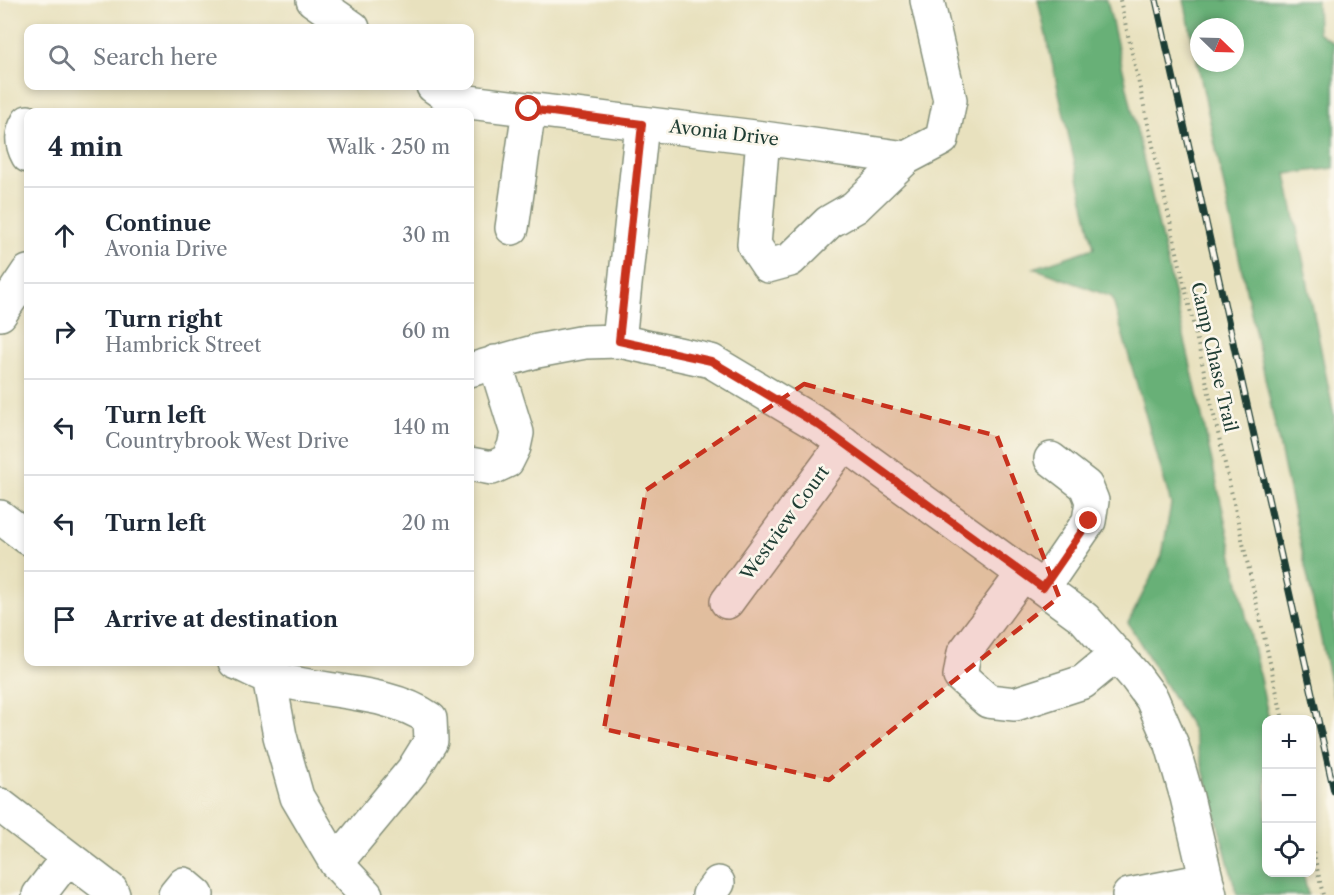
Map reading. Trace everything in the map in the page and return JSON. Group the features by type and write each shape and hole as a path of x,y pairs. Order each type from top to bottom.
{"street":[{"path":"313,0 347,24"},
{"path":"763,138 754,245 768,266 790,260 829,222 855,207 906,158 942,139 950,100 927,0"},
{"name":"Avonia Drive","path":"439,90 453,100 906,158"},
{"path":"512,228 529,109"},
{"path":"619,341 642,124"},
{"path":"24,128 22,145 24,149"},
{"path":"0,314 24,278"},
{"path":"474,465 492,468 507,461 514,447 517,433 482,366 537,351 585,342 619,341 711,361 820,426 1083,618 1117,654 1152,699 1172,746 1187,797 1208,888 1129,895"},
{"name":"Westview Court","path":"727,602 844,443"},
{"path":"1051,459 1086,486 1092,501 1089,521 964,653 960,676 988,700 1015,704 1083,682 1117,654"},
{"path":"0,517 24,535"},
{"path":"255,666 392,702 417,710 430,720 431,741 413,770 336,863"},
{"path":"270,669 280,736 297,797 336,863 366,895"},
{"path":"0,806 111,890 113,895"},
{"path":"39,895 68,857"},
{"path":"176,895 184,885 197,895"}],"path":[{"name":"Camp Chase Trail","path":"1120,0 1282,715"},
{"path":"1316,866 1323,895"}],"highlighted area":[{"path":"804,384 997,436 1059,597 829,780 604,729 646,490"}],"green space":[{"path":"1038,0 1107,0 1268,715 1262,715 1262,877 1304,877 1308,895 1237,895 1192,728 1128,623 1162,556 1171,504 1112,297 1034,268 1094,248"},
{"path":"1184,0 1317,0 1318,32 1334,43 1334,168 1286,174 1334,415 1334,700 1199,72 1244,72 1244,18 1190,18 1190,28"}],"railway":[{"path":"1156,0 1334,791"}],"route":[{"path":"529,109 642,124 619,341 711,361 820,426 1043,588 1089,521"}]}
